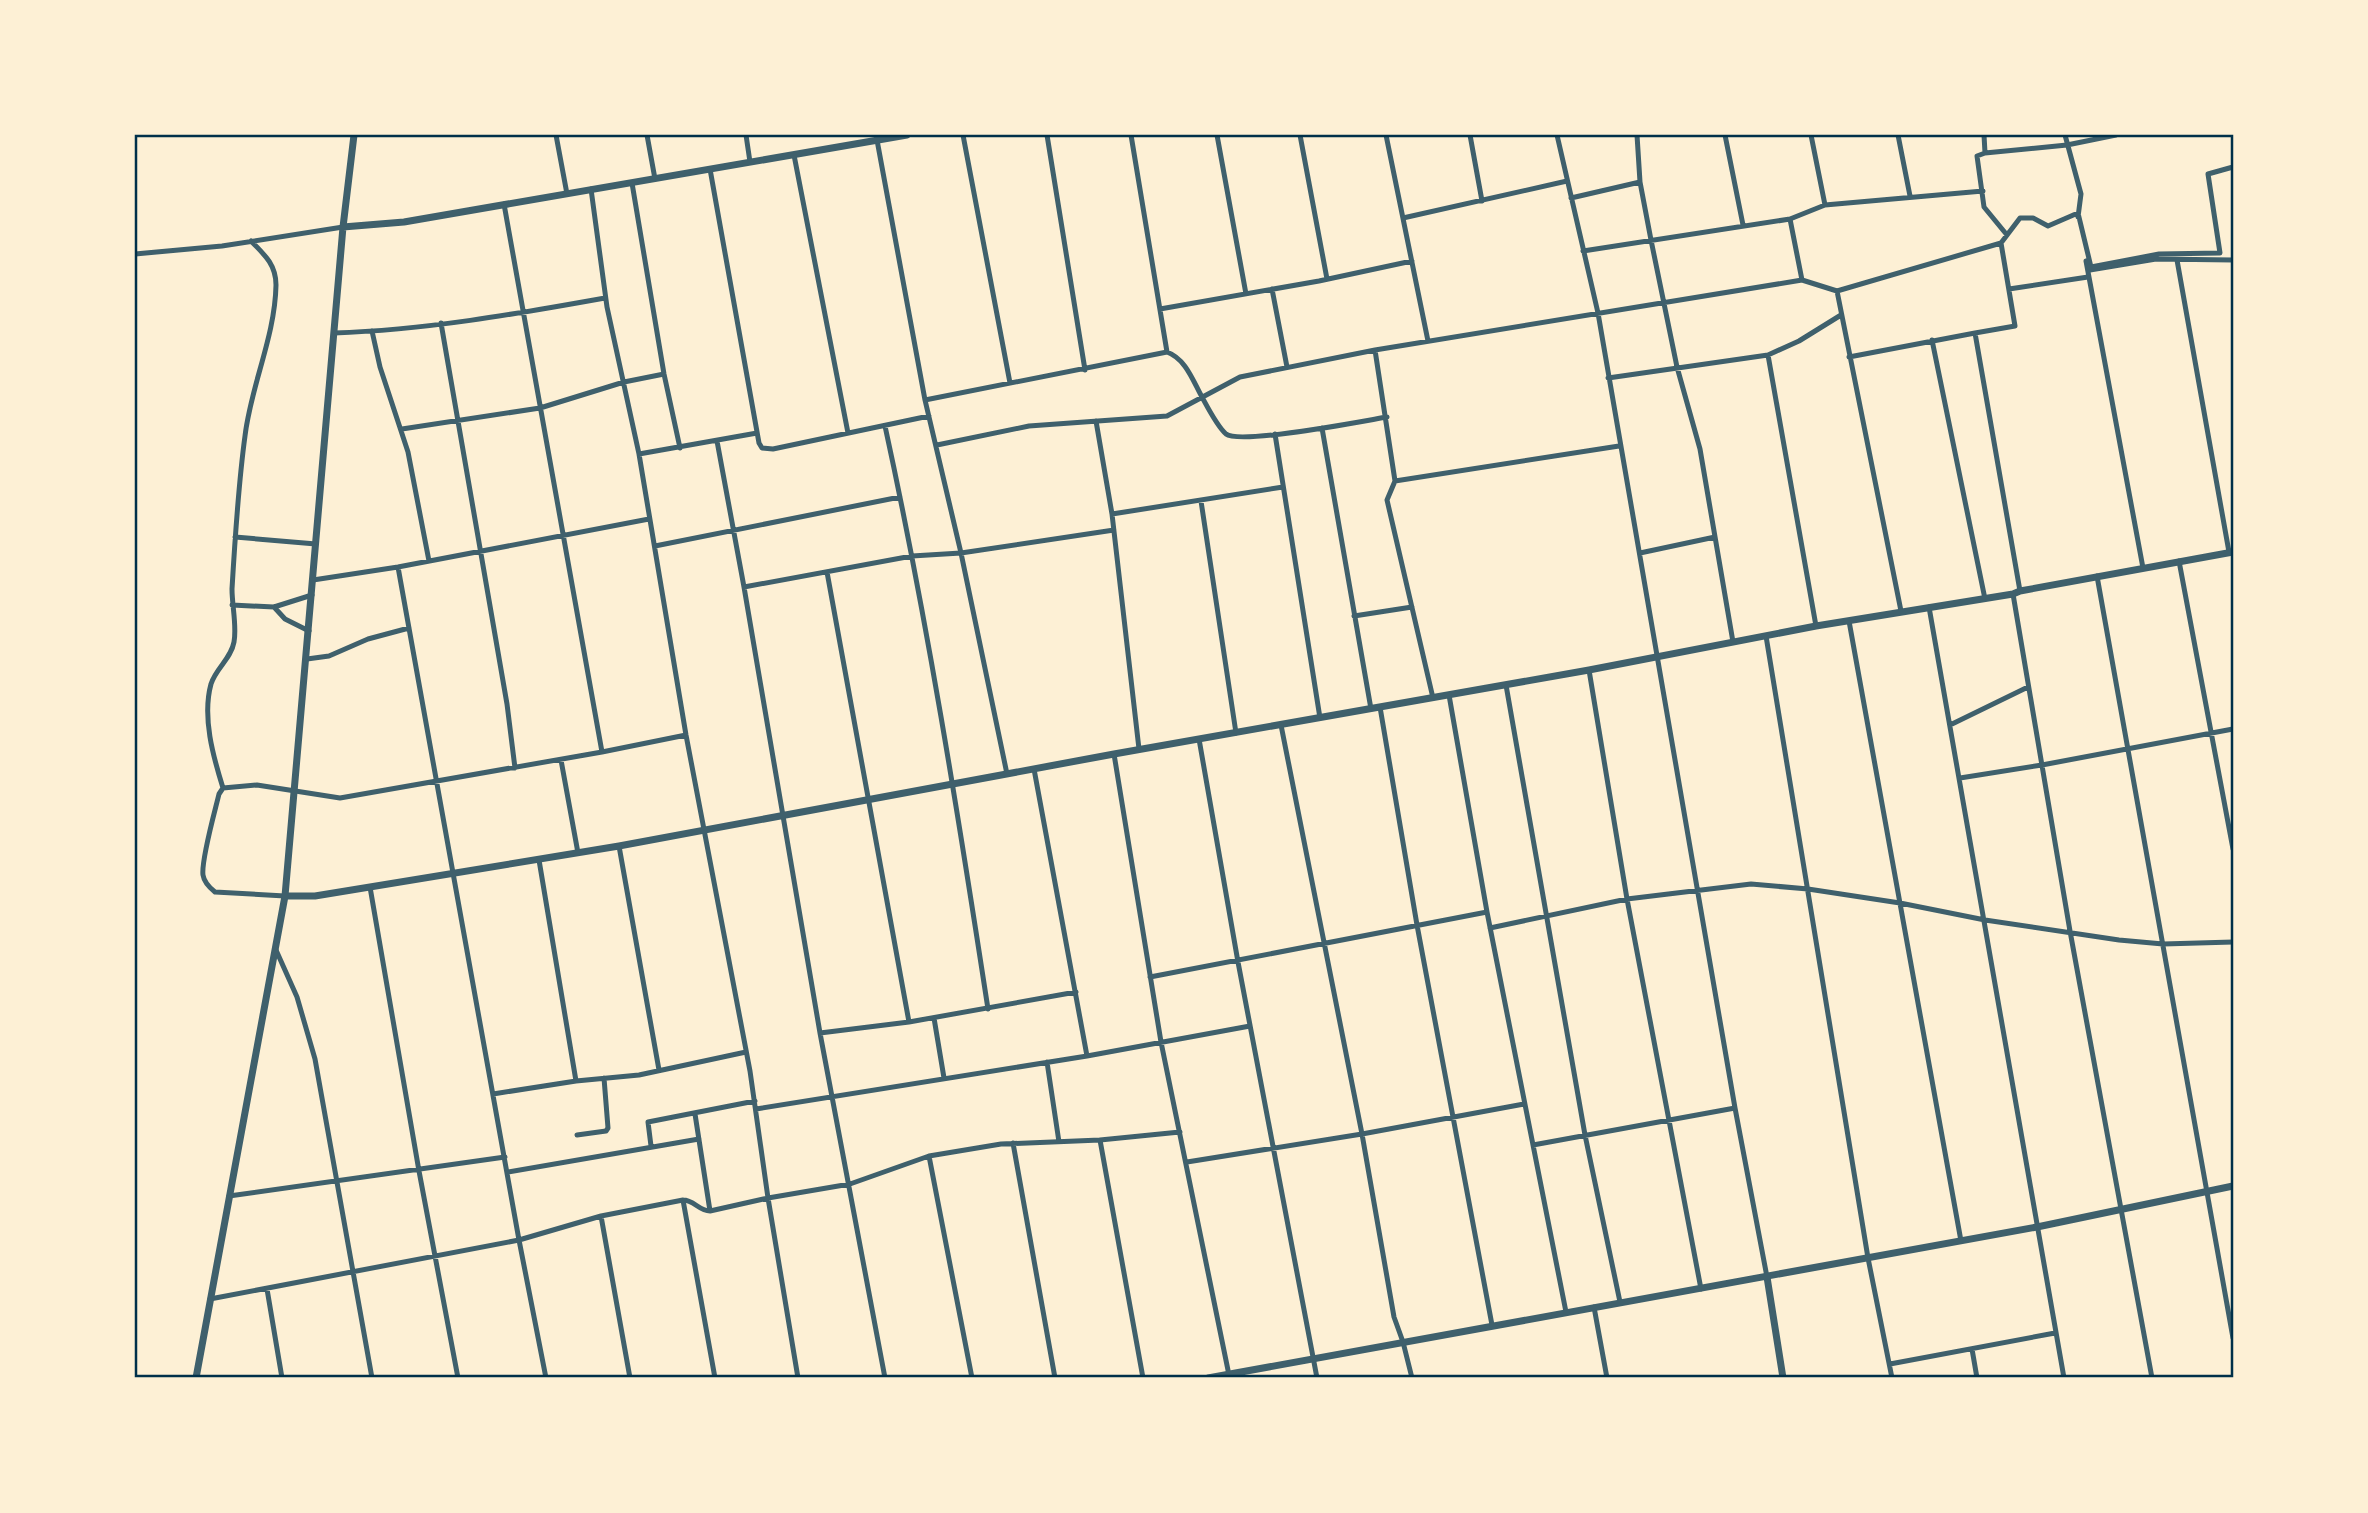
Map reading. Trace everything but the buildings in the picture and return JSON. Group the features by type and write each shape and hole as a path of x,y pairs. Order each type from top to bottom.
{"street":[{"path":"196,1378 285,896 354,135"},
{"path":"556,135 567,194"},
{"path":"647,135 655,179"},
{"path":"746,135 750,162"},
{"path":"135,254 251,241 344,226 404,222 907,135"},
{"path":"963,135 1010,383"},
{"path":"1047,135 1085,370"},
{"path":"1131,135 1167,352"},
{"path":"1217,135 1246,294"},
{"path":"1300,135 1327,279"},
{"path":"1386,135 1428,341"},
{"path":"1470,135 1482,201"},
{"path":"1557,135 1598,313 1783,1378"},
{"path":"1637,135 1640,182 1677,367 1700,449 1733,642"},
{"path":"1725,135 1743,225"},
{"path":"1811,135 1825,205"},
{"path":"1898,135 1910,196"},
{"path":"1984,135 1985,153"},
{"path":"2065,135 2081,194 2078,213 2088,274 2143,568"},
{"path":"2007,235 1984,207 1976,156 2067,145 2116,135"},
{"path":"877,140 925,400 961,553 1007,775"},
{"path":"794,155 848,433"},
{"path":"2208,174 2233,167"},
{"path":"710,169 759,443 766,449 929,416"},
{"path":"2078,213 2091,267 2157,256 2220,253 2208,174"},
{"path":"2208,174 2221,253 2225,261"},
{"path":"1403,218 1567,181"},
{"path":"1571,198 1640,182"},
{"path":"632,183 663,374 680,448"},
{"path":"591,188 605,298 639,454 686,734 755,1101 798,1378"},
{"path":"1583,251 1790,219 1825,205 1983,191"},
{"path":"504,204 602,752"},
{"path":"937,445 1029,426 1167,415 1240,377 1375,350 1802,280 1837,291 2001,243 2020,218 2033,218 2048,226 2078,213"},
{"path":"1790,219 1802,280"},
{"path":"223,788 211,744 208,713 211,685 217,670 231,651 234,640 234,537 245,433 268,337 276,283 273,266 251,241"},
{"path":"1849,357 2015,326 2001,243"},
{"path":"2009,289 2088,274 2157,256 2177,260 2233,260"},
{"path":"686,734 561,760 340,798 326,798 257,785 223,788 219,793 203,876 215,892 315,896 620,846 1139,749 1589,670 1816,625 1985,599 2231,552 2177,260"},
{"path":"1160,309 1412,261"},
{"path":"1272,289 1287,367"},
{"path":"1837,291 1901,611"},
{"path":"334,333 523,313 605,298"},
{"path":"1608,378 1768,355 1799,341 1841,315"},
{"path":"441,323 507,704 515,768"},
{"path":"372,331 380,367 402,429 415,481 429,561"},
{"path":"1975,333 2016,592 2028,687 2152,1378"},
{"path":"1932,340 1985,599"},
{"path":"1375,350 1395,481 1387,500 1433,698"},
{"path":"925,400 1167,352 1176,356 1193,377 1201,396 1225,433 1241,438 1387,417"},
{"path":"1768,355 1816,625"},
{"path":"402,429 540,408 624,382 663,374"},
{"path":"1096,421 1112,514 1139,749"},
{"path":"885,426 954,784 988,1009"},
{"path":"1322,428 1371,709"},
{"path":"639,454 757,433"},
{"path":"1275,434 1320,718"},
{"path":"717,441 820,1033 886,1378"},
{"path":"1395,481 1619,446"},
{"path":"1112,514 1283,487"},
{"path":"655,546 900,497"},
{"path":"1200,501 1236,733"},
{"path":"313,580 481,552 649,519"},
{"path":"744,587 912,556 961,553 1114,530"},
{"path":"234,537 316,544"},
{"path":"1640,553 1715,537"},
{"path":"2179,561 2231,823 2233,849"},
{"path":"398,567 435,782 546,1378"},
{"path":"827,572 909,1022"},
{"path":"2097,576 2206,1191 2230,1301 2233,1338"},
{"path":"232,605 274,607 312,595"},
{"path":"274,607 285,619 309,631"},
{"path":"1354,616 1412,607"},
{"path":"1929,607 2064,1378"},
{"path":"1849,621 1961,1241"},
{"path":"307,659 329,656 368,639 409,628"},
{"path":"1766,636 1868,1258 1892,1378"},
{"path":"1589,670 1627,899 1701,1289"},
{"path":"1506,685 1585,1135 1620,1302"},
{"path":"1950,725 2028,687"},
{"path":"1449,695 1490,928 1566,1312"},
{"path":"1380,707 1417,925 1492,1325"},
{"path":"1281,725 1326,944 1394,1317 1412,1378"},
{"path":"1960,778 2233,729"},
{"path":"1199,739 1238,962 1317,1378"},
{"path":"1114,754 1161,1042 1229,1375"},
{"path":"561,760 578,853"},
{"path":"1034,769 1087,1056"},
{"path":"620,846 659,1070"},
{"path":"539,860 576,1081"},
{"path":"1490,928 1627,899 1751,884 1808,889 2119,940 2163,944 2233,942"},
{"path":"370,887 458,1378"},
{"path":"1150,977 1487,912"},
{"path":"276,950 297,997 315,1059 372,1378"},
{"path":"820,1033 934,1018 1076,992"},
{"path":"934,1018 944,1078"},
{"path":"756,1109 1087,1056 1250,1026"},
{"path":"493,1094 659,1070 746,1052"},
{"path":"1047,1062 1059,1142"},
{"path":"578,1135 606,1131 608,1128 604,1078"},
{"path":"651,1146 648,1122 755,1101"},
{"path":"1187,1162 1524,1104"},
{"path":"1532,1145 1735,1108"},
{"path":"695,1114 710,1211"},
{"path":"210,1299 519,1240 601,1216 683,1200 690,1200 702,1209 710,1211 850,1184 929,1156 1013,1143 1100,1140 1180,1132"},
{"path":"508,1172 699,1139"},
{"path":"1100,1140 1143,1378"},
{"path":"1013,1143 1055,1378"},
{"path":"929,1156 972,1378"},
{"path":"229,1196 505,1157"},
{"path":"1208,1378 2037,1227 2233,1186"},
{"path":"683,1200 715,1378"},
{"path":"601,1216 630,1378"},
{"path":"267,1289 282,1378"},
{"path":"1594,1307 1606,1378"},
{"path":"1890,1364 2055,1333"},
{"path":"1972,1349 1977,1378"}]}
